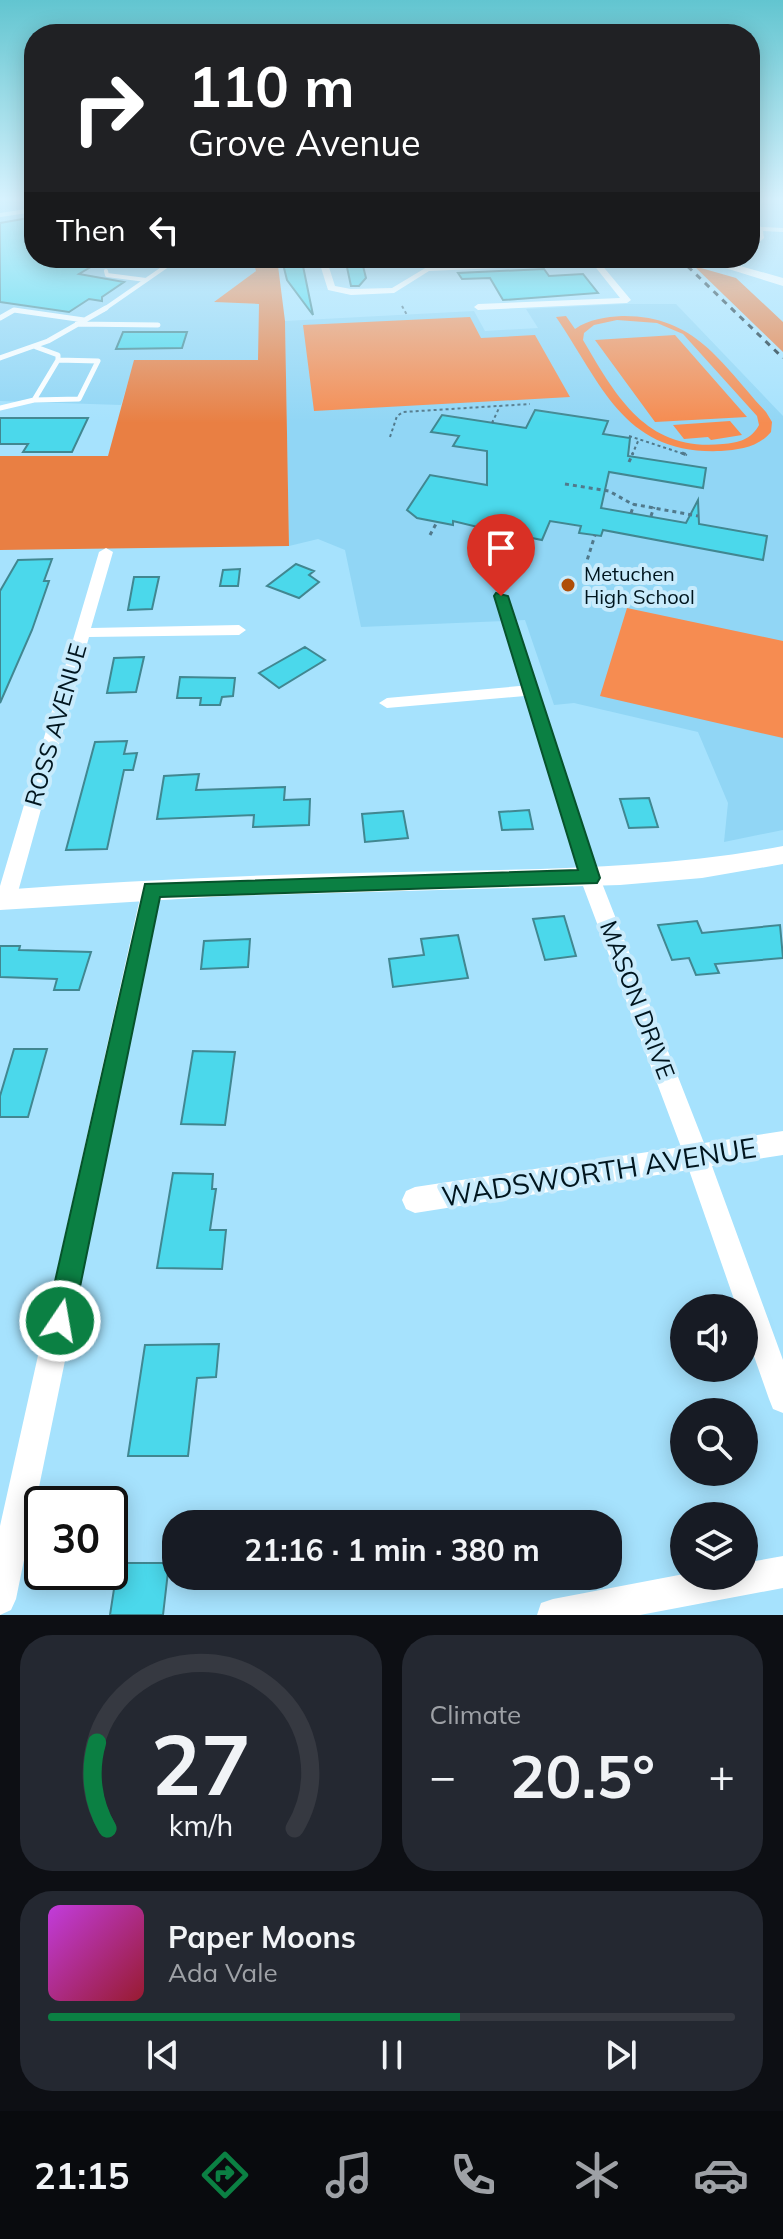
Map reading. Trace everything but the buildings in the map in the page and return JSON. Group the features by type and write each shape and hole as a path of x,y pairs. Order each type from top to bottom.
{"main road":[{"path":"756,272 783,282"}],"street":[{"path":"326,272 329,284 336,290 394,290 423,272"},
{"path":"478,307 627,300 604,272"},
{"name":"ROSS AVENUE","path":"3,900 106,552"},
{"path":"83,633 239,630"},
{"path":"387,703 531,690"},
{"name":"MASON DRIVE","path":"531,690 590,878 697,1157 783,1399"},
{"path":"3,900 152,889 590,878 694,871 783,855"},
{"path":"0,1599 152,889"},
{"name":"WADSWORTH AVENUE","path":"415,1200 783,1143"},
{"path":"553,1615 783,1572"}],"lane":[{"path":"105,272 109,276 146,280"},
{"path":"0,358 36,347 157,272"},
{"path":"0,318 14,310 84,320"},
{"path":"77,324 158,325"},
{"path":"34,400 58,360 58,355 36,347"},
{"path":"0,408 34,400 79,399 98,361 58,360"},
{"name":"MASON DRIVE","path":"501,596 531,690"}],"path":[{"path":"402,306 407,315"},
{"path":"390,437 397,416 403,412 530,404"},
{"path":"492,423 500,406"},
{"path":"629,436 687,455"},
{"path":"629,462 639,439"},
{"path":"565,484 609,491 634,504 698,516"},
{"path":"631,513 634,504"},
{"path":"651,516 654,507"},
{"path":"430,535 437,522"},
{"path":"585,567 595,535"}],"shaded area":[{"path":"0,272 254,272 215,302 259,304 259,360 135,360 121,405 0,401"},
{"path":"254,272 279,272 285,321 289,546 0,550 0,456 108,456 134,360 258,360 259,304 214,302"},
{"path":"701,272 716,272 736,278 783,322 783,352"},
{"name":"Metuchen High School","path":"676,304 783,416 783,830 724,842 728,803 698,732 574,703 554,705 525,620 361,627 345,550 318,539 289,546 285,321 474,311 485,331 538,328 526,309"},
{"path":"566,316 575,329 604,318 647,318 688,333 720,360 766,412 772,422 771,432 755,444 728,451 688,449 661,441 639,429 603,391 556,317","holes":["617,320 657,323 683,334 757,416 759,425 753,434 723,444 697,444 674,439 654,430 622,401 583,340 584,333 594,325"]},
{"path":"470,317 481,338 535,335 570,397 314,411 303,325"},
{"path":"675,335 747,417 655,422 595,340"},
{"path":"730,421 742,435 711,440 708,437 684,439 673,425"},
{"path":"627,608 783,641 783,738 600,696"}],"railway":[{"path":"694,272 783,358"}],"place":[{"name":"Metuchen High School","path":"568,585"}],"route":[{"path":"60,1321 152,889 590,878 501,596"}]}
